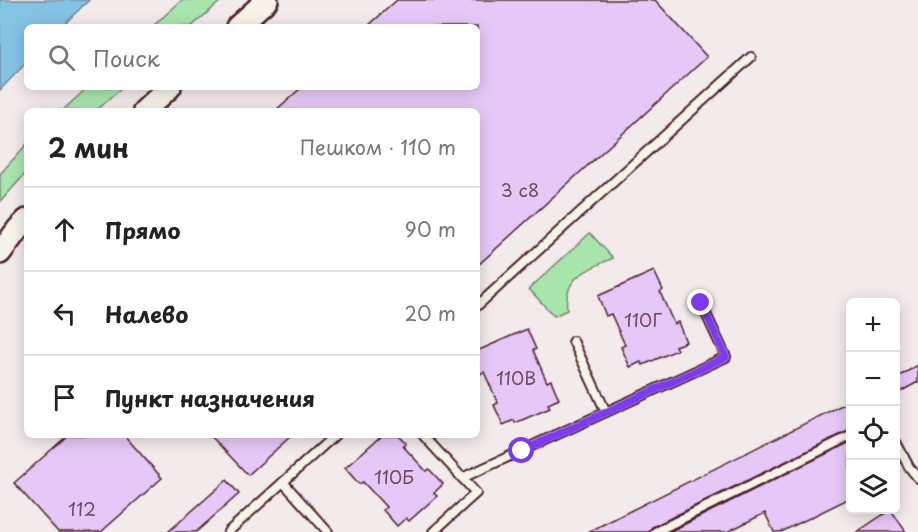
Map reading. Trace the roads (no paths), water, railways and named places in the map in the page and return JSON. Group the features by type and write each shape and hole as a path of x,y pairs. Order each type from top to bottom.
{"main road":[{"path":"240,24 267,0"},
{"path":"147,108 167,90"},
{"path":"0,253 24,223"}],"lane":[{"path":"480,303 751,57"},
{"path":"462,478 726,357 701,303"},
{"path":"573,341 606,412"},
{"path":"228,532 332,438"},
{"path":"426,438 476,493 433,532"},
{"path":"655,532 846,438"},
{"path":"900,450 918,478"},
{"path":"283,482 328,532"}],"water":[{"path":"0,0 89,0 64,24 24,24 24,65 0,90"}]}
